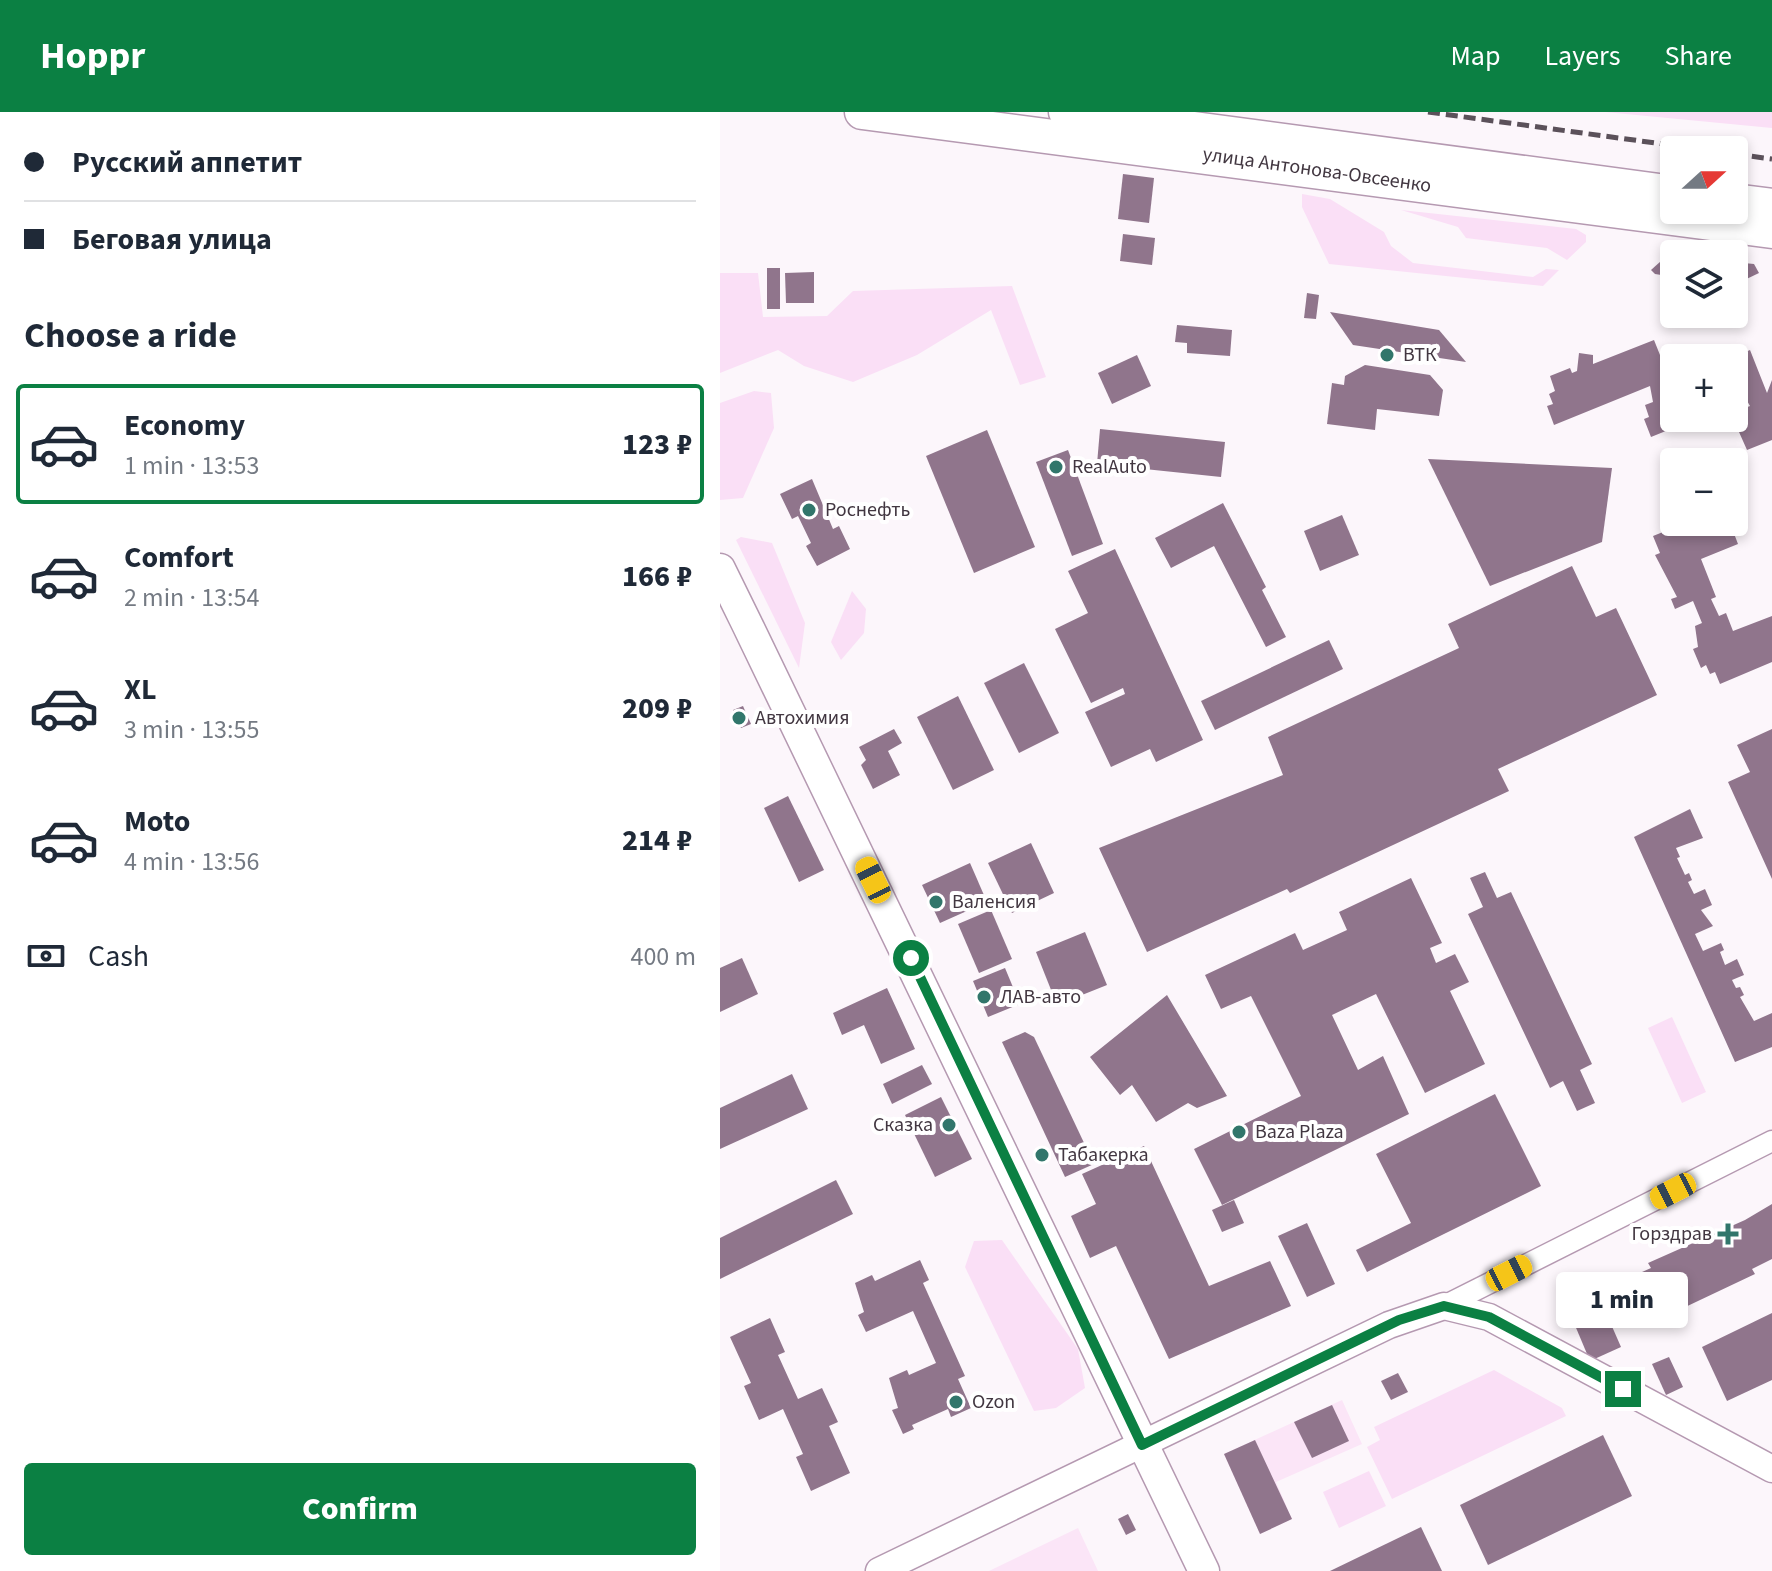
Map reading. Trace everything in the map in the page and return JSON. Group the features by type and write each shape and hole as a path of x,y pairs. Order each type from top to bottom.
{"highway":[{"name":"улица Антонова-Овсеенко","path":"862,112 1772,231"},
{"name":"улица Антонова-Овсеенко","path":"1066,112 1660,191"},
{"path":"1748,203 1772,206"}],"main road":[{"path":"720,569 1028,1198 1204,1571"}],"street":[{"path":"879,1571 1399,1320 1444,1306 1772,1141"},
{"path":"1444,1306 1489,1317 1772,1469"}],"shaded area":[{"path":"1605,112 1772,112 1772,128"},
{"path":"1302,194 1330,199 1384,232 1391,246 1413,263 1533,277 1546,269 1559,270 1543,286 1329,264 1302,207"},
{"path":"1401,210 1576,229 1586,235 1586,242 1567,260 1547,248 1466,238 1458,227"},
{"path":"720,273 758,273 763,317 827,316 853,291 1012,286 1046,377 1020,385 991,310 917,355 853,382 804,366 778,350 720,373"},
{"path":"754,391 771,393 774,428 743,498 720,500 720,403"},
{"path":"741,537 772,543 805,623 799,668 736,540"},
{"path":"852,591 866,609 864,633 841,660 831,642"},
{"path":"1672,1017 1706,1092 1682,1103 1648,1028"},
{"path":"1002,1240 1078,1349 1085,1388 1056,1408 1034,1411 965,1267 974,1241"},
{"path":"1494,1370 1562,1408 1566,1416 1392,1499 1367,1447 1380,1440 1374,1427"},
{"path":"1342,1400 1362,1444 1276,1482 1292,1519 1260,1534 1224,1454"},
{"path":"1369,1471 1386,1506 1339,1528 1323,1492"},
{"path":"1078,1528 1098,1571 989,1571 1024,1554"}],"building":[{"path":"1123,174 1154,178 1149,223 1118,219"},
{"path":"1123,234 1155,238 1152,265 1120,261"},
{"path":"1660,262 1660,275 1651,270"},
{"path":"1748,263 1754,264 1759,273 1748,278"},
{"path":"767,268 780,268 780,309 767,309"},
{"path":"814,272 814,303 786,303 785,273"},
{"path":"1307,293 1319,295 1316,319 1304,318"},
{"path":"1330,312 1439,330 1466,362 1353,345"},
{"path":"1177,325 1232,330 1230,356 1187,353 1187,343 1175,342"},
{"path":"1654,340 1660,355 1660,432 1663,432 1651,437 1644,419 1649,417 1645,405 1653,402 1650,386 1554,425 1547,406 1553,404 1549,394 1555,391 1550,376 1570,368 1572,373 1577,371 1579,353 1593,355 1593,364"},
{"path":"1748,351 1767,393 1772,380 1772,440 1748,450 1739,432 1748,432"},
{"path":"1137,355 1151,386 1112,404 1098,373"},
{"path":"1365,365 1430,375 1443,390 1439,416 1377,409 1375,430 1327,424 1332,383 1344,385 1345,376"},
{"path":"1100,429 1225,442 1221,477 1097,464"},
{"path":"987,430 1035,547 974,573 926,456"},
{"path":"1068,450 1103,544 1072,556 1036,462"},
{"path":"1428,459 1612,468 1602,542 1490,586"},
{"path":"812,479 833,529 839,526 850,549 817,566 806,546 811,543 798,516 792,519 780,494"},
{"path":"1223,503 1266,587 1262,590 1286,637 1266,647 1214,546 1171,568 1155,538"},
{"path":"1342,515 1359,555 1320,571 1304,531"},
{"path":"1660,533 1660,536 1735,536 1738,544 1701,559 1716,597 1711,599 1719,616 1726,613 1733,631 1772,616 1772,662 1720,684 1715,672 1710,674 1706,665 1701,668 1693,649 1698,647 1695,626 1702,623 1693,601 1675,609 1671,599 1677,597 1655,555 1660,553 1653,536"},
{"path":"1115,549 1203,740 1156,762 1150,749 1111,767 1085,712 1125,694 1123,688 1091,703 1055,629 1088,613 1068,571"},
{"path":"1572,566 1596,617 1616,608 1657,695 1498,769 1509,791 1290,893 1287,889 1147,952 1099,848 1283,775 1268,737 1459,648 1448,624"},
{"path":"1329,640 1343,669 1215,730 1201,701"},
{"path":"1024,663 1059,733 1019,753 984,683"},
{"path":"958,696 994,770 953,790 917,717"},
{"path":"743,706 751,724 741,728 733,710"},
{"path":"894,729 902,743 888,751 900,775 873,789 861,765 866,760 859,747"},
{"path":"1772,729 1772,879 1728,782 1750,772 1737,745"},
{"path":"788,796 824,870 799,882 764,808"},
{"path":"1690,809 1703,838 1676,848 1680,857 1677,858 1685,875 1689,873 1692,880 1688,882 1694,894 1705,889 1712,905 1701,910 1713,926 1695,934 1703,951 1721,943 1724,950 1720,952 1725,965 1737,959 1744,975 1732,980 1736,988 1740,987 1744,995 1740,997 1754,1021 1772,1013 1772,1047 1735,1062 1634,837"},
{"path":"1031,843 1054,893 1012,913 988,863"},
{"path":"970,863 987,902 940,923 922,885"},
{"path":"1485,872 1497,898 1511,892 1592,1064 1580,1070 1595,1103 1577,1111 1563,1081 1550,1088 1468,914 1483,907 1470,878"},
{"path":"1411,878 1442,943 1430,948 1436,963 1455,954 1469,982 1450,991 1485,1064 1425,1093 1376,994 1332,1015 1358,1070 1383,1056 1409,1114 1222,1205 1194,1149 1301,1096 1251,996 1221,1009 1205,975 1295,933 1303,950 1347,930 1339,912"},
{"path":"991,910 1012,959 979,973 958,924"},
{"path":"1085,932 1107,985 1057,1005 1036,952"},
{"path":"742,958 758,994 720,1012 720,968"},
{"path":"1005,968 1020,1004 988,1017 973,981"},
{"path":"887,988 915,1049 881,1064 864,1025 842,1035 833,1013"},
{"path":"1167,995 1227,1096 1197,1108 1188,1103 1156,1122 1132,1085 1120,1095 1090,1057"},
{"path":"1025,1032 1034,1037 1094,1164 1065,1177 1002,1042"},
{"path":"922,1065 932,1084 892,1104 883,1084"},
{"path":"792,1074 808,1109 720,1149 720,1108"},
{"path":"1495,1094 1541,1186 1367,1272 1356,1250 1411,1223 1376,1154"},
{"path":"941,1097 972,1159 935,1177 905,1115"},
{"path":"1144,1146 1209,1286 1270,1261 1291,1306 1169,1359 1116,1246 1090,1258 1071,1216 1096,1204 1082,1174"},
{"path":"836,1180 853,1214 720,1279 720,1238"},
{"path":"1234,1200 1244,1223 1222,1232 1212,1210"},
{"path":"1772,1204 1772,1259 1752,1269 1755,1274 1679,1310 1676,1305 1661,1312 1642,1272 1651,1268 1648,1263 1745,1220"},
{"path":"1307,1223 1335,1284 1307,1297 1278,1236"},
{"path":"920,1260 929,1280 923,1283 965,1376 958,1379 971,1408 951,1417 948,1409 912,1425 914,1429 903,1434 892,1410 898,1408 889,1378 907,1370 909,1375 936,1363 913,1311 866,1332 858,1315 864,1312 855,1283 872,1275 875,1281"},
{"path":"1596,1290 1621,1347 1590,1361 1566,1304"},
{"path":"1772,1313 1772,1380 1727,1401 1702,1347"},
{"path":"770,1318 785,1352 778,1355 798,1399 822,1388 838,1422 829,1426 850,1473 811,1491 796,1457 803,1454 783,1409 759,1420 744,1386 751,1383 730,1337"},
{"path":"1669,1357 1683,1387 1666,1395 1652,1364"},
{"path":"1398,1373 1408,1392 1391,1400 1381,1381"},
{"path":"1332,1405 1349,1441 1312,1458 1294,1422"},
{"path":"1603,1435 1632,1496 1488,1565 1460,1505"},
{"path":"1255,1440 1292,1519 1260,1534 1224,1454"},
{"path":"1128,1514 1136,1530 1126,1535 1118,1519"},
{"path":"1421,1527 1442,1571 1330,1571"}],"railway":[{"path":"1428,112 1660,144"},
{"path":"1748,156 1772,159"}],"place":[{"name":"ВТК","path":"1387,355"},
{"name":"RealAuto","path":"1056,467"},
{"name":"Роснефть","path":"809,510"},
{"name":"Автохимия","path":"739,718"},
{"name":"Валенсия","path":"936,902"},
{"name":"ЛАВ-авто","path":"984,997"},
{"name":"Сказка","path":"949,1125"},
{"name":"Baza Plaza","path":"1239,1132"},
{"name":"Табакерка","path":"1042,1155"},
{"name":"Горздрав","path":"1728,1234"},
{"name":"Ozon","path":"956,1402"}],"route":[{"path":"911,958 1028,1198 1142,1445 1399,1320 1444,1306 1489,1317 1623,1389"}]}
